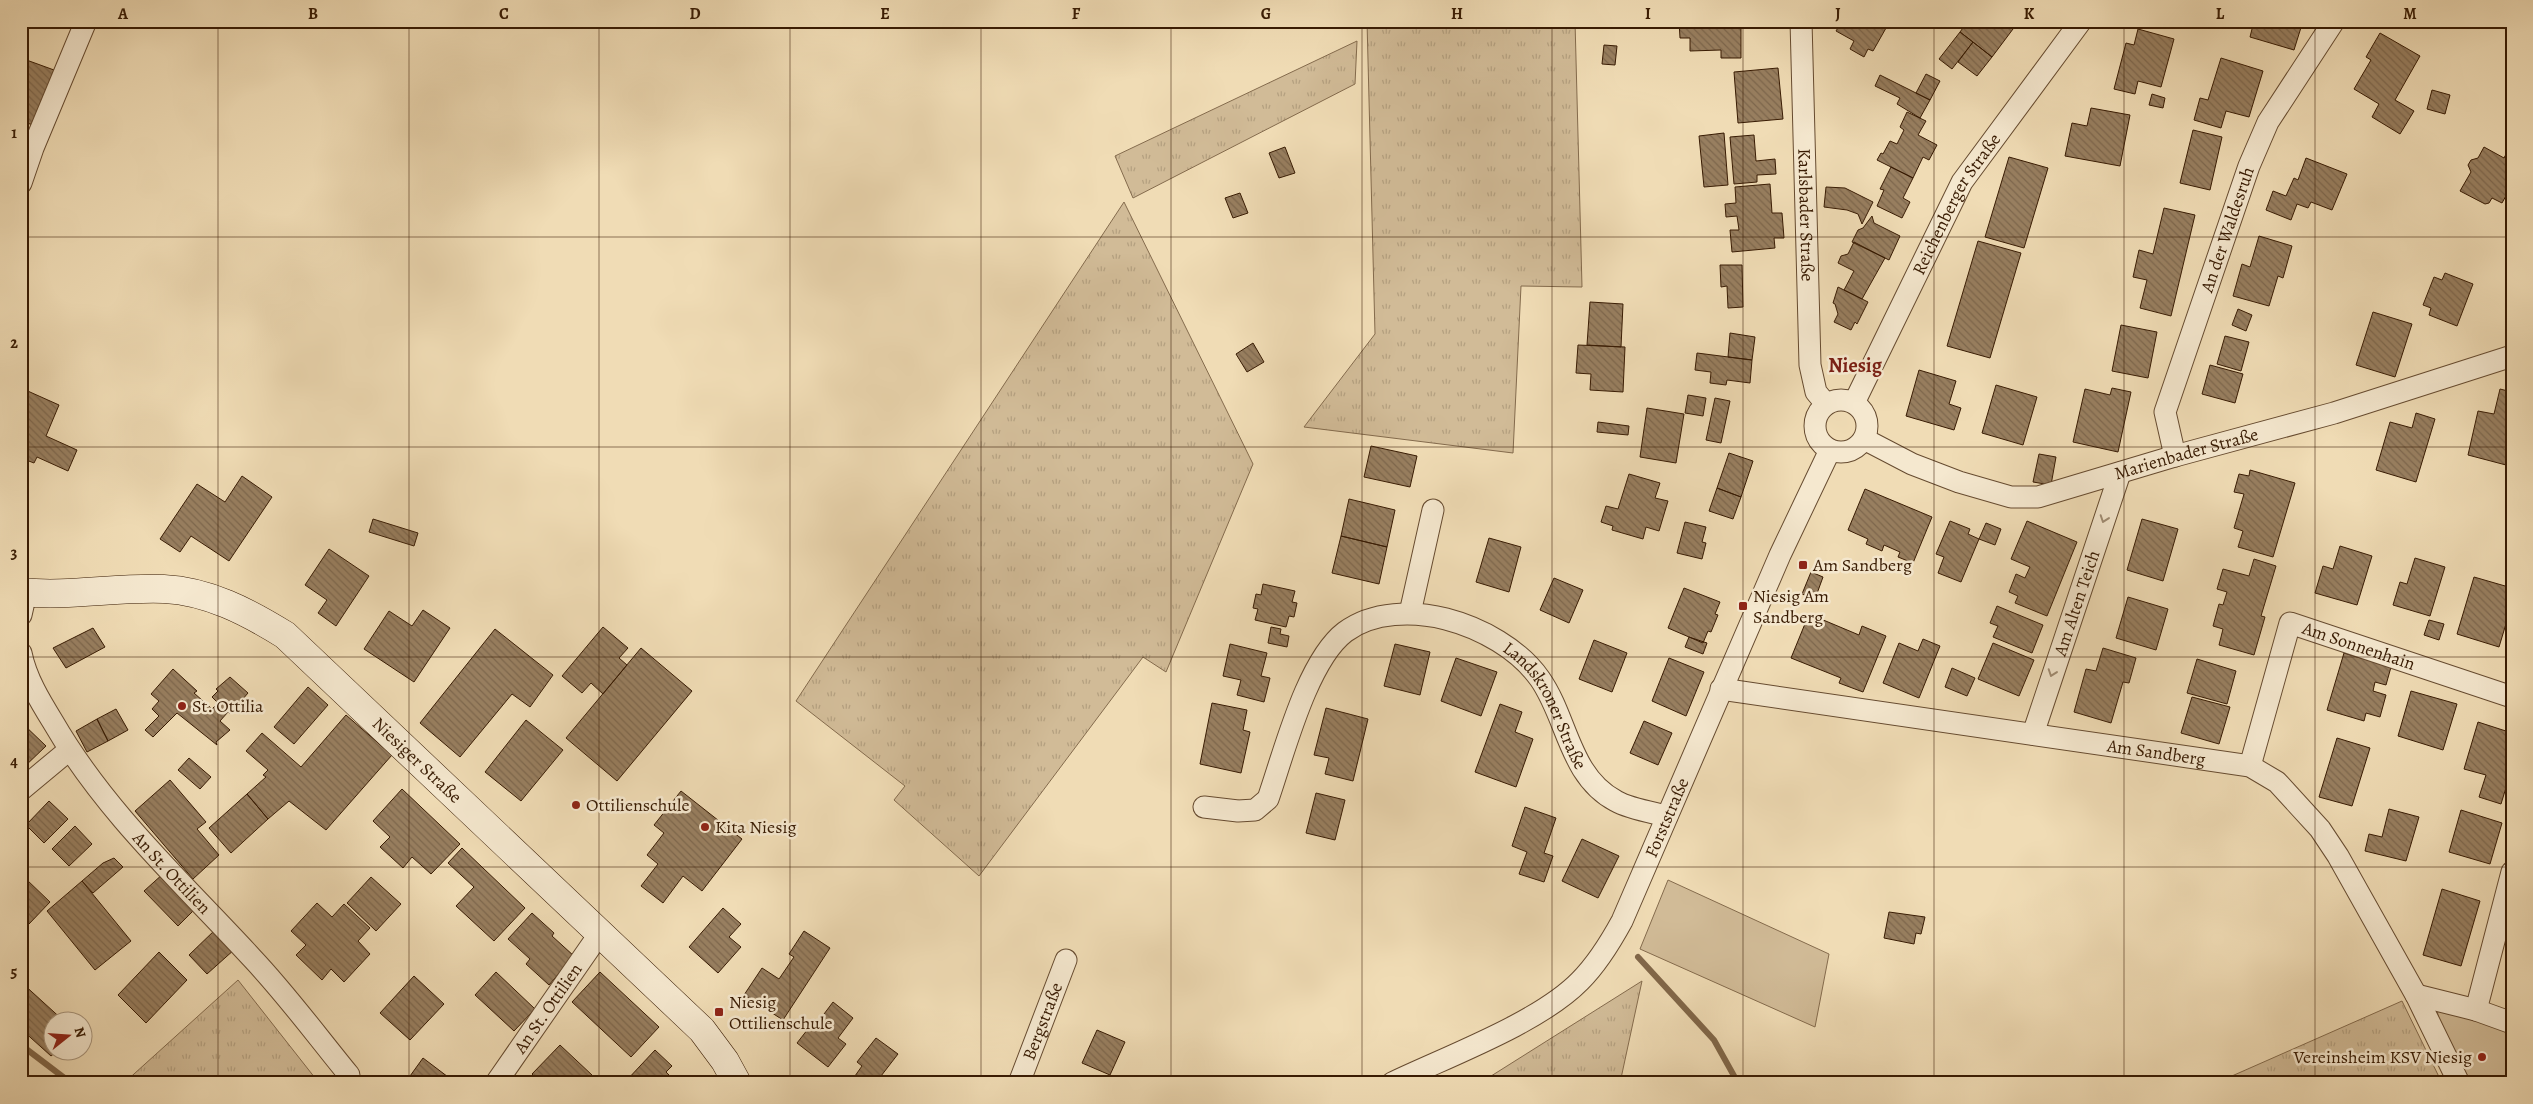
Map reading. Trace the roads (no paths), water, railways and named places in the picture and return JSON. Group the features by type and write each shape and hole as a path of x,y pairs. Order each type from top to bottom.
{"main road":[{"name":"Niesiger Straße","path":"23,600 165,589 207,596 254,616 285,635 302,649 702,1030 725,1061 737,1083"}],"street":[{"path":"21,183 27,146 86,21"},
{"name":"Karlsbader Straße","path":"1801,21 1810,365 1816,392 1826,404"},
{"name":"Reichenberger Straße","path":"1854,403 1962,182 2081,21"},
{"name":"An der Waldesruh","path":"2175,456 2166,412 2249,166 2268,122 2334,21"},
{"name":"Marienbader Straße","path":"1864,439 1912,464 1959,482 2011,497 2038,497 2175,456 2334,413 2512,356"},
{"path":"1845,399 1854,403 1862,410 1867,419 1864,439 1858,447 1849,451 1830,450 1823,446 1815,432 1816,416 1826,404 1835,400 1845,399"},
{"name":"Forststraße","path":"1392,1083 1520,1022 1559,998 1580,982 1610,943 1622,922 1666,816 1780,555 1830,450"},
{"name":"Am Alten Teich","path":"2033,734 2120,473"},
{"path":"1410,613 1433,510"},
{"name":"Landskroner Straße","path":"1204,807 1238,811 1255,810 1268,798 1304,697 1327,650 1345,632 1368,621 1410,613 1460,622 1515,652 1540,678 1560,713 1577,763 1593,784 1617,802 1666,816"},
{"name":"Am Sonnenhain","path":"2250,766 2290,623 2512,697"},
{"name":"An St. Ottilien","path":"21,653 36,694 69,750 106,799 184,888 254,959 349,1075"},
{"name":"Am Sandberg","path":"1721,689 2250,766 2277,782 2320,829 2338,856 2416,995 2459,1083"},
{"path":"21,790 69,750"},
{"path":"2476,1010 2512,872"},
{"name":"An St. Ottilien","path":"496,1083 600,932"},
{"name":"Bergstraße","path":"1019,1083 1066,960"},
{"path":"2416,995 2476,1010 2512,1023"}],"waterway":[{"path":"1638,957 1714,1040 1738,1083"},
{"path":"21,1045 71,1083"}],"place":[{"name":"Am Sandberg","path":"1803,565"},
{"name":"Niesig Am Sandberg","path":"1743,606"},
{"name":"St. Ottilia","path":"182,706"},
{"name":"Ottilienschule","path":"576,805"},
{"name":"Kita Niesig","path":"705,827"},
{"name":"Niesig Ottilienschule","path":"719,1012"},
{"name":"Vereinsheim KSV Niesig","path":"2482,1057"}],"district":[{"name":"Niesig","path":"1855,365"}]}
